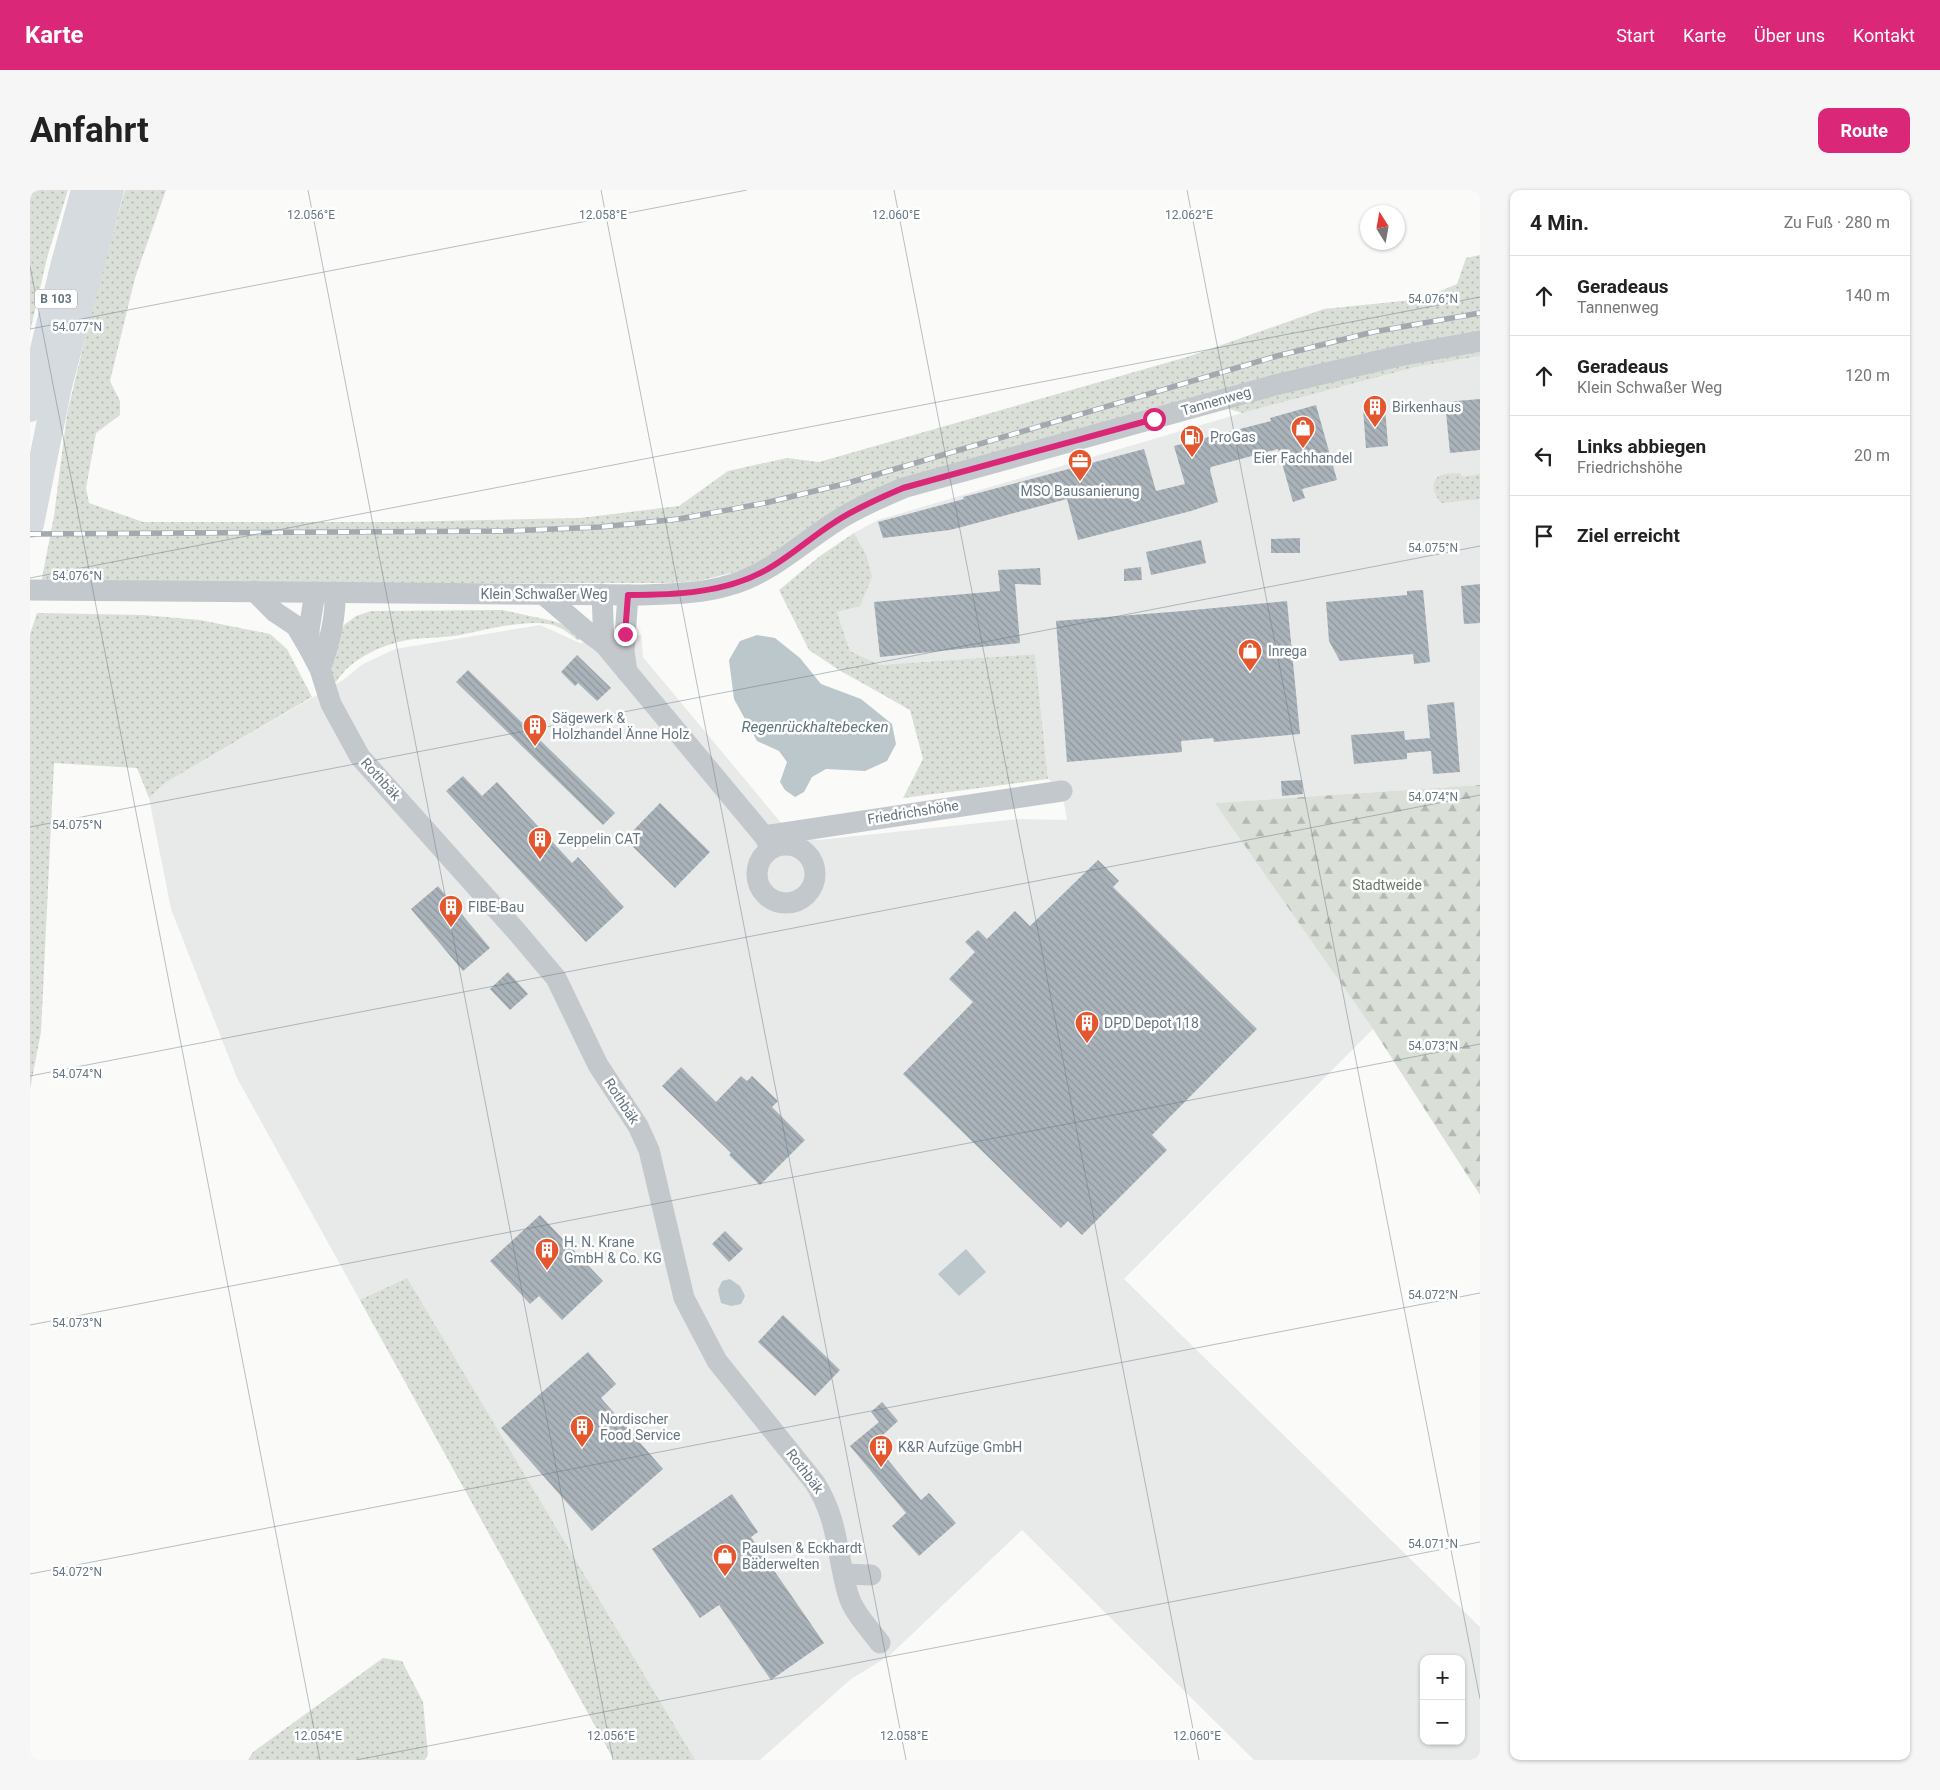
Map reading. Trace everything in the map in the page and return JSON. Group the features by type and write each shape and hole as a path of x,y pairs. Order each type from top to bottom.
{"highway":[{"name":"B 103","path":"30,408 85,190"},
{"name":"B 103","path":"32,511 58,386 110,190"}],"street":[{"name":"Tannenweg","path":"870,502 903,488 1275,385 1399,356 1480,341"},
{"name":"Klein Schwaßer Weg","path":"30,590 628,595 683,593 731,585 766,570 835,522 870,502"},
{"name":"Rothbäk","path":"254,591 275,612 296,626 320,669 331,704 360,757 517,932 560,986 598,1065 638,1126 649,1150 684,1298 717,1361 815,1482 826,1500 833,1519 848,1596 858,1615 880,1642"},
{"path":"320,669 332,628 336,605 325,592"},
{"name":"Rothbäk","path":"310,650 309,630 325,592"},
{"name":"Friedrichshöhe","path":"543,594 604,644 768,842 1062,791"},
{"path":"602,594 604,644"},
{"path":"627,672 624,651 628,595"},
{"path":"844,1574 871,1575"}],"shaded area":[{"path":"1480,356 1480,785 1216,803 1373,1029 1124,1279 1480,1627 1480,1760 1254,1760 1022,1530 889,1656 851,1679 760,1760 614,1760 237,1078 171,909 149,798 165,783 343,680 363,664 395,649 540,625 580,643 641,635 643,657 792,836 818,840 1019,819 1067,820 1062,791 1048,779 1035,654 880,665 850,651 837,612 866,554 854,533 878,520 1242,413 1416,367"}],"green space":[{"path":"30,190 68,190 47,258 30,332"},
{"path":"125,190 166,190 135,278 110,381 120,401 120,415 96,433 86,488 89,503 143,522 397,522 580,518 679,506 728,471 787,458 819,462 1187,357 1324,309 1422,299 1457,284 1466,258 1480,255 1480,356 1416,367 1242,413 1202,400 992,456 751,568 699,581 666,583 41,583 54,516 67,414 94,301"},
{"path":"1460,473 1463,477 1480,474 1480,499 1442,503 1434,490 1434,482 1439,476 1444,474"},
{"path":"854,533 866,554 872,577 860,606 837,612 850,651 880,665 1035,654 1048,779 903,798 923,759 910,710 839,670 809,650 779,590 820,556"},
{"path":"502,610 565,625 582,639 577,640 556,626 527,623 454,636 414,639 392,644 370,653 351,665 336,682 331,679 331,649 344,625 356,616 371,611"},
{"path":"37,613 143,615 200,620 270,634 287,649 312,697 165,783 149,798 137,768 54,763 41,1032 30,1089 30,634"},
{"name":"Stadtweide","path":"1480,785 1480,1195 1373,1029 1215,803"},
{"path":"407,1278 695,1760 614,1760 360,1300"},
{"path":"383,1658 402,1661 423,1702 428,1755 425,1760 248,1760 253,1752"}],"water":[{"name":"Regenrückhaltebecken","path":"757,635 775,638 800,658 821,684 861,699 892,724 896,744 887,761 865,771 826,769 812,777 804,792 795,797 785,790 780,782 787,762 779,751 757,741 734,699 729,660 740,641"},
{"path":"966,1249 986,1272 959,1296 938,1274"},
{"path":"730,1279 740,1286 745,1296 741,1304 731,1306 721,1303 718,1290 722,1281"}],"building":[{"path":"1480,399 1480,450 1450,453 1445,402"},
{"path":"1316,405 1337,480 1302,489 1305,498 1293,502 1278,449 1211,467 1210,470 1218,502 1191,511 1078,540 1067,499 950,530 883,538 878,522 964,499 963,497 1144,449 1156,491 1185,484 1174,446 1271,421 1270,418"},
{"name":"Birkenhaus","path":"1385,407 1388,446 1366,448 1363,409"},
{"path":"1300,538 1300,553 1271,553 1271,539"},
{"path":"1201,540 1206,563 1151,575 1146,552"},
{"path":"1141,567 1142,580 1124,581 1124,569"},
{"path":"1040,568 1041,585 1015,584 1020,643 880,657 874,602 1000,591 998,570"},
{"path":"1480,584 1480,623 1464,624 1461,586"},
{"path":"1423,590 1430,662 1414,664 1413,654 1340,661 1329,641 1326,602 1407,595 1407,591"},
{"path":"1287,601 1300,734 1214,742 1213,738 1181,741 1182,752 1067,762 1056,621"},
{"path":"577,655 611,688 597,701 578,683 575,686 561,672"},
{"name":"Sägewerk & Holzhandel Änne Holz","path":"468,670 615,813 603,825 456,682"},
{"path":"1454,702 1460,772 1433,774 1431,751 1407,753 1407,759 1354,764 1351,735 1404,731 1405,740 1430,738 1427,705"},
{"name":"Zeppelin CAT","path":"463,776 482,796 497,782 572,863 578,857 624,907 586,942 446,791"},
{"path":"1302,780 1303,794 1282,796 1281,781"},
{"path":"660,803 710,852 675,888 625,839"},
{"name":"DPD Depot 118","path":"1098,860 1119,881 1113,887 1257,1029 1152,1135 1167,1150 1082,1235 1068,1221 1061,1228 903,1074 973,1002 949,979 975,952 965,942 978,930 987,939 1015,911 1030,926"},
{"name":"FIBE-Bau","path":"438,886 490,948 463,971 411,909"},
{"path":"508,972 528,994 510,1010 490,989"},
{"path":"681,1067 716,1102 741,1076 747,1081 752,1076 778,1101 772,1107 805,1140 760,1185 729,1155 731,1153 662,1086"},
{"name":"H. N. Krane GmbH & Co. KG","path":"540,1215 603,1281 562,1320 539,1296 530,1304 490,1261"},
{"path":"725,1231 743,1249 729,1262 712,1244"},
{"path":"783,1315 840,1370 815,1396 758,1342"},
{"name":"Nordischer Food Service","path":"588,1352 616,1384 601,1398 663,1469 592,1531 501,1428"},
{"path":"882,1402 898,1421 874,1443 921,1500 929,1493 956,1523 919,1556 892,1526 906,1513 850,1446 879,1422 871,1412"},
{"name":"Paulsen & Eckhardt Bäderwelten","path":"732,1494 758,1532 751,1537 824,1643 771,1680 719,1605 700,1618 652,1549"}],"railway":[{"path":"30,534 506,531 600,527 679,519 765,503 848,483 1277,356 1373,332 1480,313"}],"place":[{"name":"Birkenhaus","path":"1375,428"},
{"name":"Eier Fachhandel","path":"1303,449"},
{"name":"ProGas","path":"1192,458"},
{"name":"MSO Bausanierung","path":"1080,482"},
{"name":"Inrega","path":"1250,672"},
{"name":"Sägewerk & Holzhandel Änne Holz","path":"535,747"},
{"name":"Zeppelin CAT","path":"540,860"},
{"name":"FIBE-Bau","path":"451,928"},
{"name":"DPD Depot 118","path":"1087,1044"},
{"name":"H. N. Krane GmbH & Co. KG","path":"547,1271"},
{"name":"Nordischer Food Service","path":"582,1448"},
{"name":"K&R Aufzüge GmbH","path":"881,1468"},
{"name":"Paulsen & Eckhardt Bäderwelten","path":"725,1577"}],"route":[{"path":"625,634 628,595 683,593 731,585 766,570 835,522 870,502 903,488 1154,419"}]}
